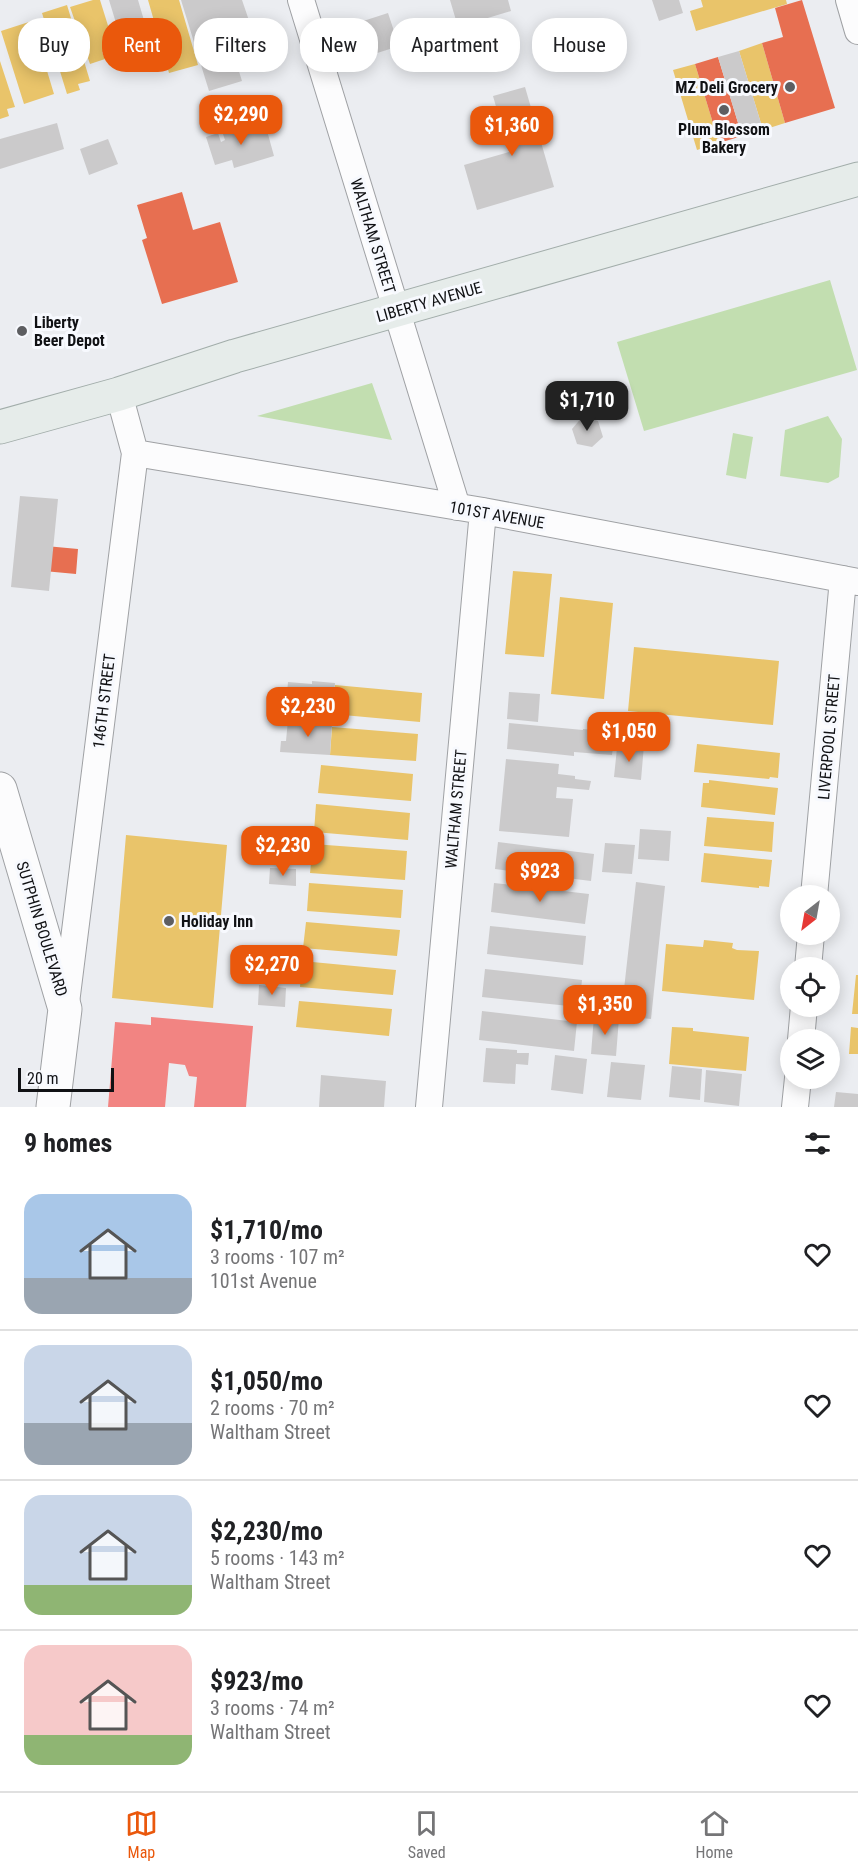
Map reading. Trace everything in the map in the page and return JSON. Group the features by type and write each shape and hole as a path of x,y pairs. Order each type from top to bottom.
{"main road":[{"name":"LIBERTY AVENUE","path":"0,427 119,394 235,356 858,179"},
{"name":"SUTPHIN BOULEVARD","path":"0,789 66,1009 53,1107"}],"street":[{"name":"WALTHAM STREET","path":"301,0 457,507"},
{"path":"849,0 858,31"},
{"name":"146TH STREET","path":"66,1009 135,453 119,394"},
{"name":"101ST AVENUE","path":"135,453 483,511 850,580"},
{"name":"WALTHAM STREET","path":"429,1107 483,511"},
{"name":"LIVERPOOL STREET","path":"815,885 850,580"},
{"path":"795,1107 797,1089"}],"green space":[{"path":"830,280 857,370 644,431 617,342"},
{"path":"372,383 392,440 257,416"},
{"path":"828,416 842,439 839,477 828,483 780,476 785,430"},
{"path":"733,433 753,437 746,479 726,475"}],"building: Homes":[{"path":"100,0 106,18 102,18 102,60 90,64 90,18 74,18 70,7"},
{"path":"148,0 179,0 194,51 194,66 182,69 182,18 153,18"},
{"path":"701,0 786,0 787,4 696,31 690,11 703,7"},
{"path":"67,5 71,18 44,18 42,13"},
{"path":"18,26 18,72 47,72 54,94 24,104 1,31"},
{"path":"762,43 785,123 763,130 739,51"},
{"path":"0,61 15,107 7,109 9,116 0,119"},
{"path":"695,64 719,143 697,150 673,70"},
{"path":"60,72 87,72 90,81 78,84 80,90 67,94"},
{"path":"513,571 552,574 544,657 505,654"},
{"path":"560,597 613,603 604,699 551,694"},
{"path":"634,647 779,661 773,725 628,711"},
{"path":"335,685 422,693 420,722 332,714"},
{"path":"332,727 418,734 416,761 330,755"},
{"path":"697,744 780,753 778,778 694,772"},
{"path":"321,765 413,774 411,801 318,793"},
{"path":"709,780 778,788 775,815 701,807 703,783 709,783"},
{"path":"316,804 410,813 408,840 314,832"},
{"path":"707,817 774,822 772,852 704,846"},
{"name":"Holiday Inn","path":"126,835 227,845 213,1008 112,998"},
{"path":"313,844 407,851 405,880 310,873"},
{"path":"704,853 772,860 769,887 701,882"},
{"path":"309,883 403,890 401,918 307,911"},
{"path":"306,922 400,930 397,956 303,948"},
{"path":"704,940 733,943 732,948 737,950 759,951 754,1000 662,991 666,944 703,947"},
{"path":"302,961 396,970 393,995 300,987"},
{"path":"856,975 858,975 858,1014 852,1014"},
{"path":"299,1001 392,1009 389,1036 296,1027"},
{"path":"672,1027 749,1037 746,1071 669,1064"},
{"path":"851,1027 858,1028 858,1054 849,1054"}],"building: Shops":[{"path":"802,0 835,108 785,123 762,43 783,37 775,8"},
{"path":"718,57 742,136 719,143 695,64"},
{"path":"182,192 193,230 220,222 238,282 162,304 142,240 147,238 137,205"},
{"path":"35,545 78,549 76,574 33,570"}],"building: Health":[{"path":"151,1017 253,1026 246,1107 194,1107 197,1077 189,1076 185,1065 169,1063 165,1107 108,1107 115,1022 151,1025"}],"building: Other":[{"path":"109,0 138,0 143,18 114,18"},
{"path":"181,0 242,0 248,18 194,18 194,42"},
{"path":"450,0 508,0 511,11 488,18 455,18"},
{"path":"652,0 679,0 683,13 659,21"},
{"path":"388,13 390,49 378,53 378,18 373,18"},
{"path":"739,51 763,130 742,136 718,57"},
{"path":"203,72 239,72 242,81 209,91"},
{"path":"525,87 554,187 477,210 464,165 509,152 493,96"},
{"path":"57,123 64,149 0,169 0,139"},
{"path":"244,124 247,133 266,127 274,156 234,168 232,160 215,165 206,137 218,133 221,142 225,140 222,131"},
{"path":"108,139 118,164 89,175 80,149"},
{"path":"583,416 598,421 603,437 592,447 577,444 572,429"},
{"path":"20,496 58,499 49,591 11,587"},
{"path":"312,681 335,683 332,714 312,712 311,718 285,716 288,682 312,684"},
{"path":"509,692 540,694 538,722 507,719"},
{"path":"288,720 332,723 330,755 280,752 281,741 286,741"},
{"path":"509,723 615,732 612,755 574,752 574,756 507,749"},
{"path":"637,744 644,745 641,780 614,777 617,748 637,750"},
{"path":"506,759 559,764 558,774 591,781 589,790 557,787 556,798 573,799 569,837 499,831"},
{"path":"640,829 671,831 669,861 638,859"},
{"path":"498,842 594,854 591,881 495,869"},
{"path":"605,843 635,845 632,874 602,872"},
{"path":"270,868 296,869 296,886 269,884"},
{"path":"636,882 665,886 651,1019 621,1016"},
{"path":"494,883 589,894 585,924 491,912"},
{"path":"490,926 586,936 583,965 487,954"},
{"path":"263,947 290,950 287,977 260,973"},
{"path":"485,969 582,980 579,1007 482,997"},
{"path":"259,985 286,988 285,1007 258,1005"},
{"path":"482,1011 577,1022 574,1051 479,1040"},
{"path":"594,1016 619,1018 616,1056 591,1054"},
{"path":"486,1048 529,1053 528,1065 516,1064 515,1084 483,1082"},
{"path":"555,1055 587,1059 583,1094 551,1090"},
{"path":"611,1062 645,1065 641,1100 607,1097"},
{"path":"672,1066 702,1069 700,1100 669,1097"},
{"path":"706,1070 742,1074 739,1106 704,1102"},
{"path":"321,1075 386,1081 384,1107 319,1107"},
{"path":"836,1092 858,1094 858,1107 834,1107"}],"place":[{"name":"MZ Deli Grocery","path":"790,87"},
{"name":"Plum Blossom Bakery","path":"724,110"},
{"name":"Liberty Beer Depot","path":"22,331"},
{"name":"Holiday Inn","path":"169,921"}]}
